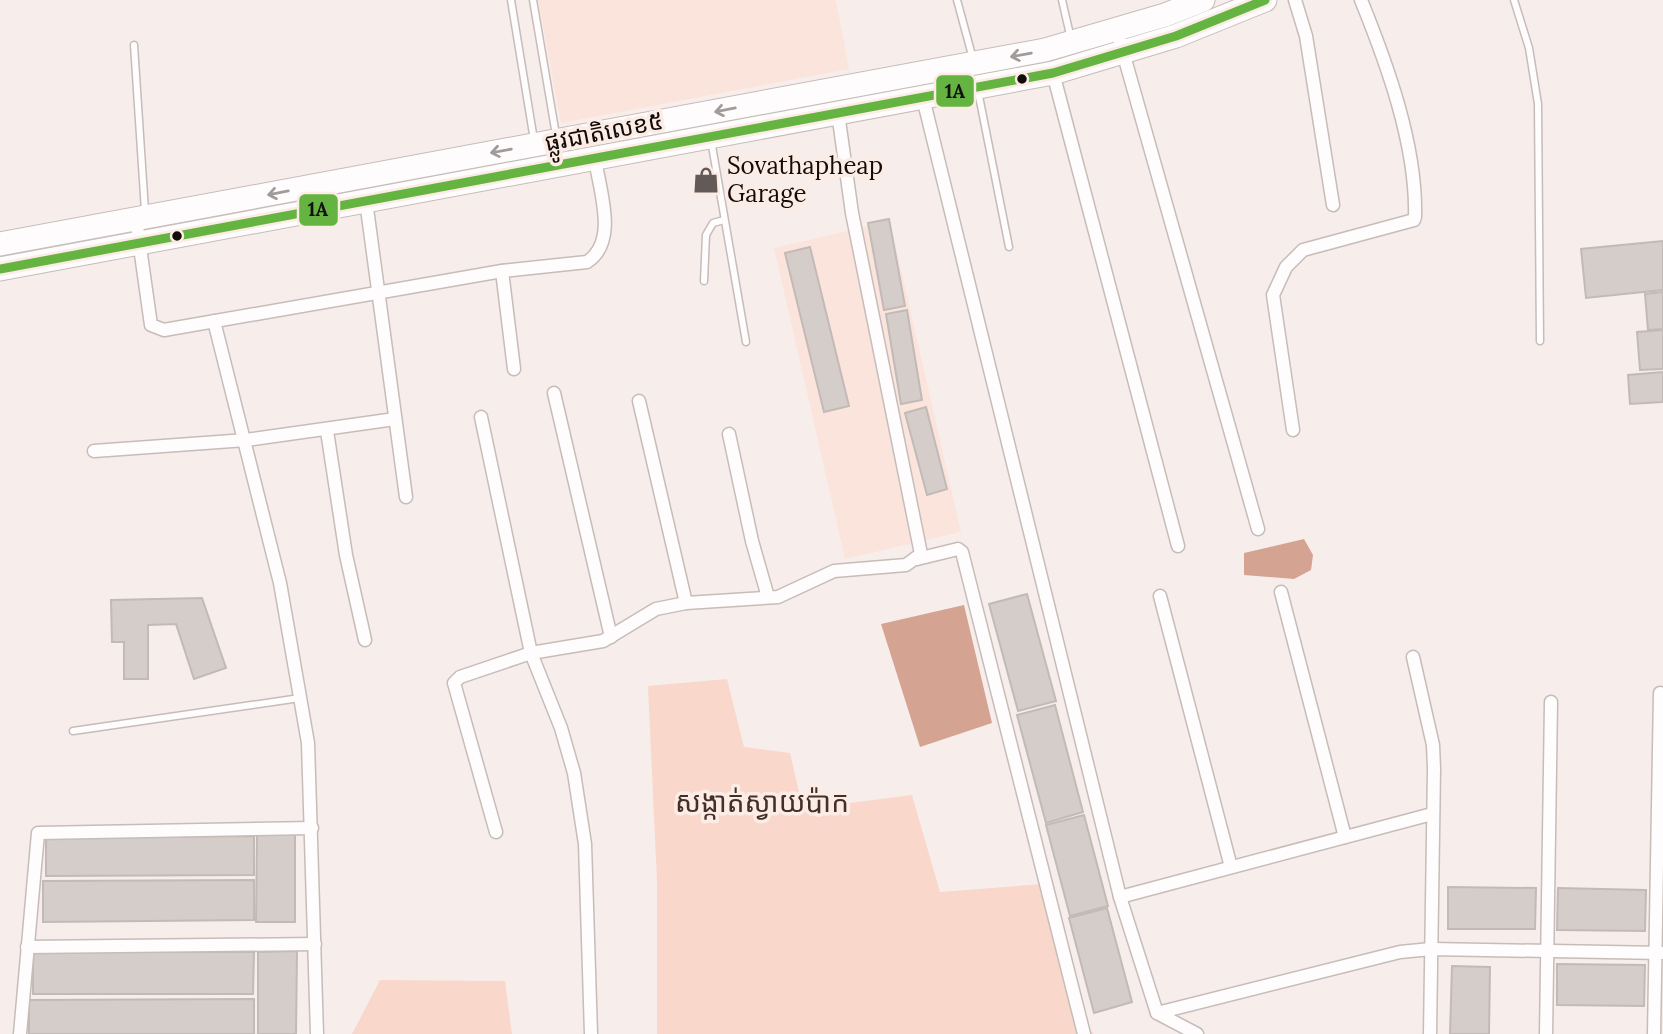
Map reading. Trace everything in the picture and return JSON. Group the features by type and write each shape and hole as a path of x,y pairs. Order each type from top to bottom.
{"highway":[{"name":"ផ្លូវជាតិលេខ៥","path":"0,244 1072,44 1203,0"},
{"name":"ផ្លូវជាតិលេខ៥","path":"0,270 1053,73 1124,53 1265,0"},
{"path":"776,100 780,124"},
{"path":"616,130 621,153"}],"street":[{"path":"1295,0 1306,36 1333,205"},
{"path":"1293,430 1273,295 1279,277 1303,250 1414,220 1415,217 1412,169 1387,63 1361,0"},
{"path":"1116,31 1258,529"},
{"path":"1053,73 1178,546"},
{"path":"918,74 1120,897 1157,1013 1198,1034"},
{"path":"838,113 852,213 920,546 921,554 917,559"},
{"path":"141,218 151,325 164,330 377,295 502,271 587,262 598,255 606,235 595,158"},
{"path":"366,201 406,497"},
{"path":"502,271 514,369"},
{"path":"214,321 280,583 308,743 317,1034"},
{"path":"554,393 611,637"},
{"path":"639,401 687,603"},
{"path":"481,417 531,653 561,728 574,773 585,844 592,1034"},
{"path":"94,451 246,440 327,431 395,419"},
{"path":"327,431 346,555 365,640"},
{"path":"729,434 768,597"},
{"path":"496,832 454,683 460,677 531,653 611,637 646,612 687,603 789,593 834,571 906,565 917,559 958,549 962,552 1084,1034"},
{"path":"1281,592 1345,837"},
{"path":"1160,596 1231,867"},
{"path":"1413,657 1433,745 1430,1034"},
{"path":"1654,1034 1659,952 1660,693"},
{"path":"1546,1034 1551,702"},
{"path":"1120,897 1432,814"},
{"path":"20,1034 38,833 312,828"},
{"path":"27,947 315,944"},
{"path":"1157,1013 1355,961 1431,949 1659,952"}],"lane":[{"path":"511,0 546,143"},
{"path":"533,0 546,143"},
{"path":"957,0 975,63"},
{"path":"1062,0 1072,44"},
{"path":"1514,0 1529,48 1538,104 1540,341"},
{"path":"134,45 141,218"},
{"path":"977,87 1009,247"},
{"path":"710,137 746,342"},
{"path":"704,281 706,235 713,223 724,220"},
{"path":"73,731 300,698"}],"shaded area":[{"path":"538,0 836,0 849,69 561,123"},
{"path":"890,221 961,532 845,559 774,248"},
{"path":"1304,539 1313,555 1311,570 1294,579 1244,575 1244,553"},
{"path":"964,605 992,723 920,747 881,624"},
{"path":"727,679 744,747 790,753 803,809 912,795 940,892 1042,884 1075,1013 1094,1034 657,1034 657,882 648,686"},
{"path":"380,980 505,981 512,1034 352,1034"}],"building":[{"path":"889,219 905,306 884,310 868,223"},
{"path":"1663,241 1663,290 1586,298 1581,249"},
{"path":"810,247 849,406 824,412 785,253"},
{"path":"1663,292 1663,329 1648,330 1645,294"},
{"path":"907,310 922,400 901,404 886,314"},
{"path":"1663,330 1663,369 1640,370 1637,332"},
{"path":"1663,372 1663,402 1630,404 1628,375"},
{"path":"926,407 947,489 927,495 905,413"},
{"path":"1027,594 1056,701 1018,711 989,604"},
{"path":"202,598 226,668 194,679 176,624 148,625 148,679 124,679 124,642 112,642 111,600"},
{"path":"1055,705 1083,812 1046,823 1017,715"},
{"path":"1084,815 1108,906 1070,916 1046,825"},
{"path":"257,834 295,834 295,922 256,922"},
{"path":"254,836 254,875 46,876 46,837"},
{"path":"254,880 254,920 43,922 43,881"},
{"path":"1448,887 1536,888 1535,929 1448,929"},
{"path":"1558,888 1646,890 1645,931 1557,930"},
{"path":"1107,908 1132,1002 1094,1013 1069,918"},
{"path":"297,951 296,1034 258,1034 258,952"},
{"path":"33,952 254,952 253,994 33,994"},
{"path":"1557,964 1645,965 1644,1006 1557,1005"},
{"path":"1452,966 1490,967 1489,1034 1450,1034"},
{"path":"254,999 254,1034 29,1034 29,1000"}],"transit line":[{"name":"1A","path":"0,269 1053,73 1176,36 1265,0"}],"place":[{"name":"Sovathapheap Garage","path":"706,180"}],"district":[{"name":"សង្កាត់ស្វាយប៉ាក","path":"762,802"}]}
